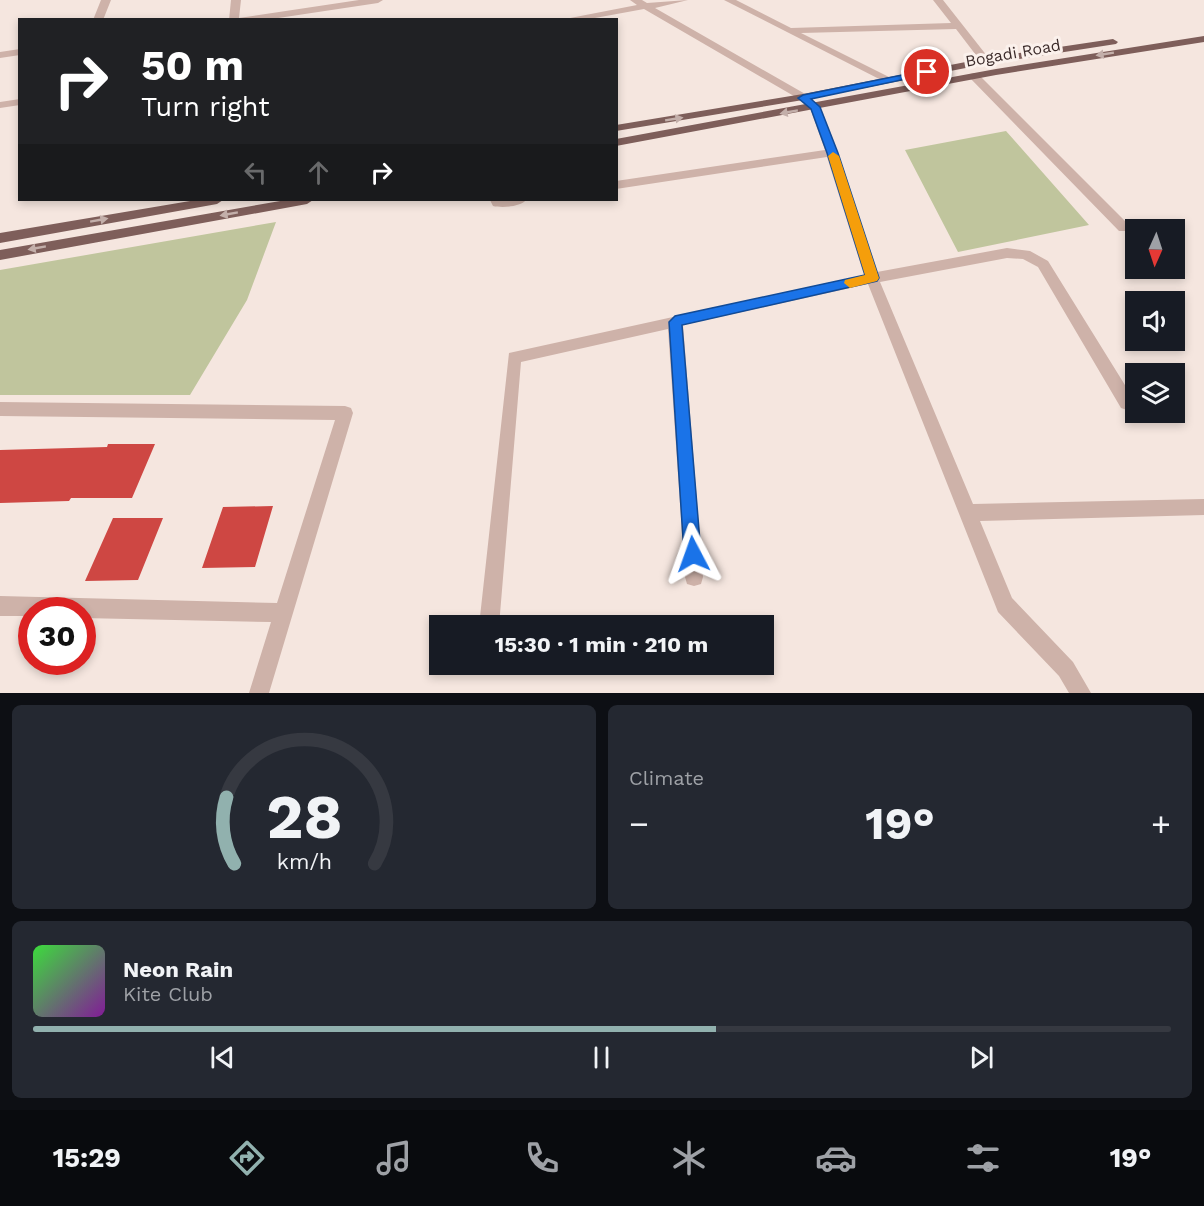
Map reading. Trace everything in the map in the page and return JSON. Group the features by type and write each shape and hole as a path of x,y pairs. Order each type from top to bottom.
{"main road":[{"name":"Bogadi Road","path":"618,143 809,102 887,80 986,61 1204,29"},
{"name":"Bogadi Road","path":"618,128 809,102 1204,39"},
{"path":"0,238 211,201"},
{"path":"0,255 302,201"}],"street":[{"path":"99,18 106,0"},
{"path":"234,18 236,0"},
{"path":"251,18 310,5 378,0"},
{"path":"635,0 809,102 832,153 872,278 1005,605 1066,669 1081,693"},
{"path":"577,18 683,0"},
{"path":"729,0 887,80"},
{"path":"938,0 986,61"},
{"path":"790,30 958,26"},
{"path":"0,55 18,52"},
{"path":"974,76 1124,228"},
{"path":"0,105 18,102"},
{"path":"618,185 832,153"},
{"path":"496,201 497,203 512,201"},
{"path":"490,615 514,357 872,278 1007,253 1025,254 1043,264 1125,400"},
{"path":"675,322 694,577"},
{"path":"0,409 345,413 259,693"},
{"path":"967,513 1204,507"},
{"path":"0,606 283,612"}],"green space":[{"path":"1006,131 1089,225 958,252 905,150"},
{"path":"276,222 247,300 190,395 0,395 0,270"}],"building":[{"path":"108,444 155,444 132,498 71,498 69,501 0,503 0,450 107,447"},
{"path":"273,506 255,567 202,568 223,507"},
{"path":"113,518 163,518 138,580 85,581"}],"slow traffic":[{"path":"833,156 872,278 850,283"}],"route":[{"path":"693,554 675,322 872,278 815,107 803,98 927,72"}]}
